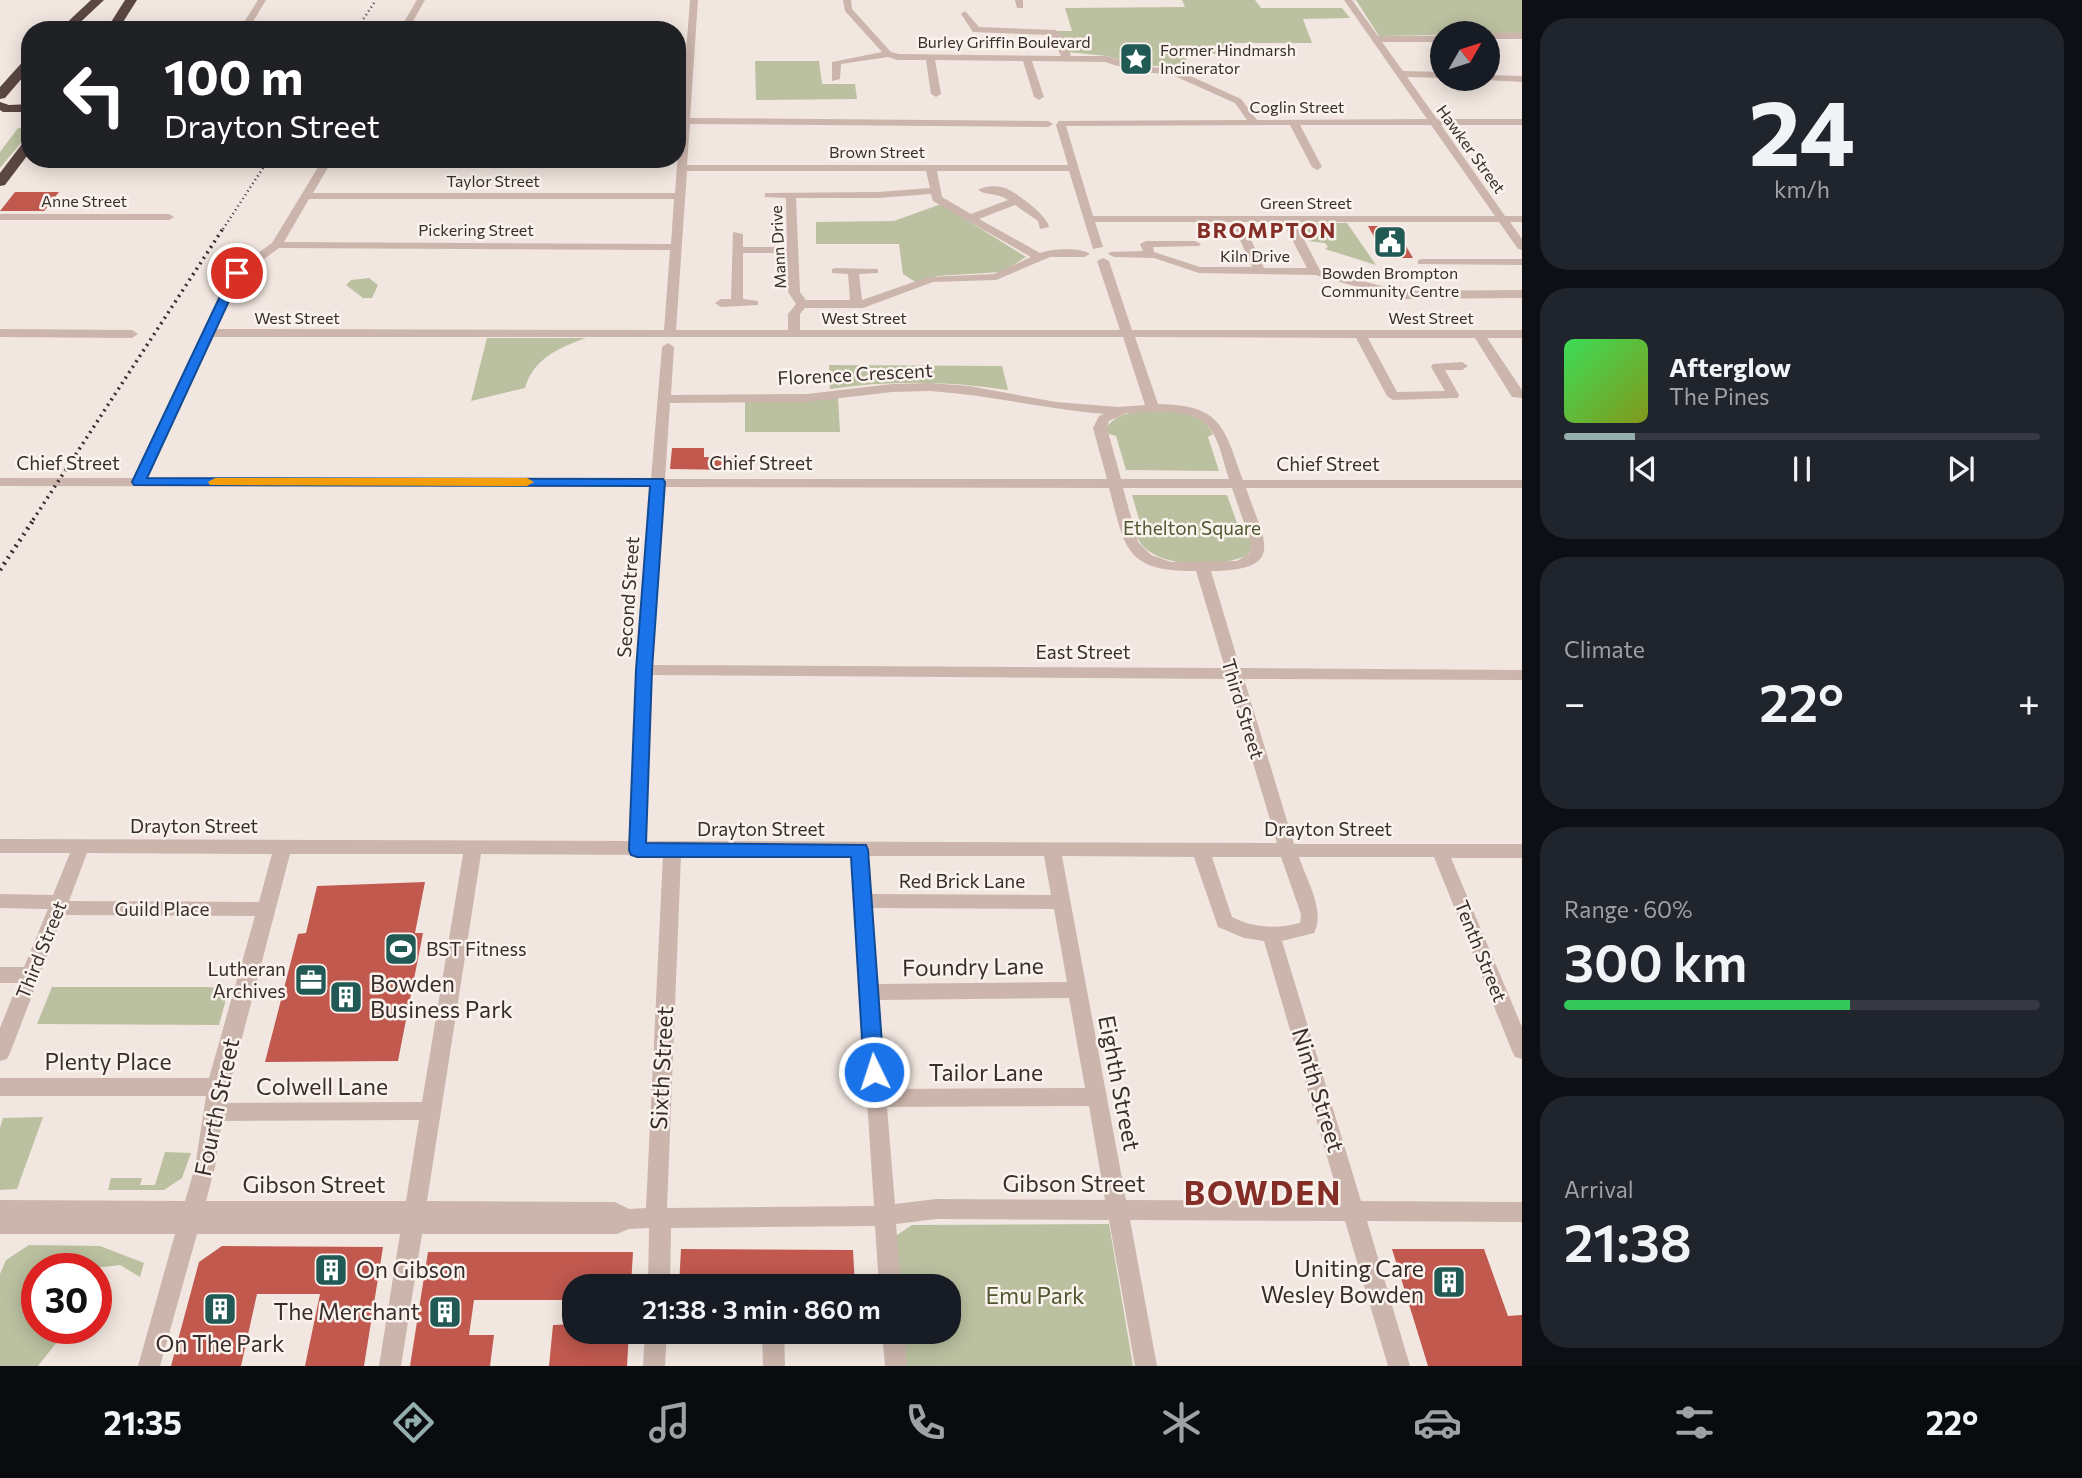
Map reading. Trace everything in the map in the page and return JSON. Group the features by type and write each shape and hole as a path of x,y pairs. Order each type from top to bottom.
{"highway":[{"path":"83,15 84,0"},
{"path":"76,21 99,0"},
{"path":"118,21 131,0"},
{"path":"0,95 21,71"},
{"path":"0,106 21,108"},
{"path":"0,121 21,121"},
{"path":"0,183 21,155"}],"street":[{"path":"249,21 262,0"},
{"path":"408,21 421,0"},
{"name":"Second Street","path":"686,81 694,0"},
{"path":"846,0 848,9 888,54"},
{"name":"Hawker Street","path":"1348,0 1398,75 1522,247"},
{"path":"965,14 976,30 1053,32 1059,37 1066,57"},
{"path":"1500,36 1522,36"},
{"path":"1374,39 1430,39"},
{"name":"Burley Griffin Boulevard","path":"835,79 835,64 839,62 888,54 898,57 1096,57 1137,69 1172,71 1244,105 1253,122"},
{"path":"930,57 936,94"},
{"path":"1026,57 1039,97"},
{"path":"1398,75 1430,75"},
{"path":"1500,78 1522,79"},
{"path":"1224,95 1239,122"},
{"path":"686,121 1048,124"},
{"path":"1293,122 1317,167"},
{"name":"Coglin Street","path":"1072,168 1061,125 1072,123 1522,122"},
{"path":"138,482 237,273 276,245 322,168"},
{"name":"Second Street","path":"637,850 644,670 682,168"},
{"name":"Brown Street","path":"682,168 1072,168"},
{"path":"855,168 858,195"},
{"path":"931,168 937,199 1038,257"},
{"path":"1072,168 1097,247"},
{"path":"983,190 1001,190 1043,220 1044,227"},
{"path":"769,195 858,195 934,191"},
{"name":"Taylor Street","path":"305,196 680,197"},
{"name":"Mann Drive","path":"791,196 794,292 802,304 793,314 794,334"},
{"path":"971,218 1017,200"},
{"name":"Anne Street","path":"0,217 169,217"},
{"name":"Green Street","path":"1090,219 1522,219"},
{"path":"1236,219 1260,272"},
{"path":"1190,230 1201,257"},
{"path":"1293,230 1315,272"},
{"path":"737,234 737,303"},
{"path":"1149,254 1146,243 1195,244"},
{"name":"Pickering Street","path":"276,245 676,247"},
{"path":"1084,254 1087,249 1097,247 1109,250 1108,258 1127,334 1153,409"},
{"path":"737,250 793,250"},
{"path":"802,304 856,304 877,301 932,279 996,277 1038,257 1057,253 1084,254 1090,259 1108,258"},
{"name":"Kiln Drive","path":"1108,258 1149,254 1199,271 1315,272 1401,295 1522,294"},
{"path":"1422,262 1522,262"},
{"path":"836,271 874,271"},
{"path":"853,271 856,304"},
{"path":"721,303 754,303"},
{"path":"0,333 132,334"},
{"name":"West Street","path":"207,333 669,340 794,334 1522,334"},
{"path":"1360,334 1392,396 1453,395 1437,366 1462,366"},
{"path":"1479,334 1517,394 1522,394"},
{"name":"Florence Crescent","path":"664,399 807,398 891,388 930,387 969,390 1056,406 1117,411 1182,409 1197,413 1219,430 1259,546 1255,556 1240,566 1202,567 1170,567 1146,558 1131,544 1100,428 1102,422"},
{"path":"1088,408 1102,422 1117,411"},
{"name":"Chief Street","path":"0,482 1522,484"},
{"name":"Third Street","path":"1202,567 1232,674 1287,849"},
{"name":"East Street","path":"644,670 1522,674"},
{"name":"Drayton Street","path":"0,846 1522,851"},
{"name":"Third Street","path":"2,1043 81,847"},
{"name":"Fourth Street","path":"149,1366 205,1167 217,1087 283,847"},
{"path":"390,1366 473,849"},
{"name":"Eighth Street","path":"1052,849 1146,1366"},
{"path":"1201,851 1224,922 1238,930 1270,934 1293,933 1308,928 1310,914 1287,849"},
{"name":"Sixth Street","path":"659,1274 656,1206 672,850"},
{"path":"859,850 889,1274"},
{"name":"Tenth Street","path":"1440,851 1522,1051"},
{"name":"Guild Place","path":"0,901 59,905 267,909"},
{"name":"Red Brick Lane","path":"863,901 1061,902"},
{"name":"Ninth Street","path":"1270,934 1399,1366"},
{"path":"0,975 31,975"},
{"name":"Foundry Lane","path":"869,992 1077,990"},
{"name":"Plenty Place","path":"0,1087 217,1087"},
{"name":"Tailor Lane","path":"875,1098 1096,1097"},
{"name":"Colwell Lane","path":"212,1112 432,1111"},
{"name":"Gibson Street","path":"0,1224 191,1218 415,1219 617,1224 627,1219 658,1218 885,1217 936,1209 1522,1212"},
{"name":"Gibson Street","path":"0,1210 191,1218"},
{"path":"654,1366 655,1344"},
{"path":"774,1344 774,1366"},
{"path":"894,1344 896,1366"}],"green space":[{"path":"1182,0 1255,0 1261,8 1342,8 1350,18 1303,19 1312,43 1225,43 1229,53 1189,55 1179,71 1162,66 1137,66 1107,56 1068,52 1060,34 1055,31 1072,31 1065,8 1185,7"},
{"path":"1356,0 1522,0 1522,34 1500,34 1500,21 1430,21 1430,35 1379,36"},
{"path":"755,61 819,61 822,84 855,84 857,99 756,100"},
{"path":"18,128 21,128 21,143 0,168 0,152"},
{"path":"941,204 1026,257 1002,272 937,276 917,283 903,274 899,244 816,244 816,222 894,221"},
{"path":"1299,223 1347,223 1376,265 1325,249 1328,247 1325,243 1308,241"},
{"path":"369,278 378,285 372,298 363,298 346,285 351,280"},
{"path":"487,338 586,338 557,350 541,362 534,369 525,388 471,401"},
{"path":"829,365 1002,366 1008,390 919,383 830,389"},
{"path":"838,397 840,432 745,432 745,402"},
{"name":"Ethelton Square","path":"1177,412 1198,418 1210,429 1213,434 1208,437 1219,471 1126,470 1116,436 1109,434 1106,428 1112,421 1129,413"},
{"name":"Ethelton Square","path":"1132,495 1227,495 1242,537 1250,538 1252,547 1248,555 1205,564 1171,561 1157,556 1145,548 1137,537 1144,536"},
{"path":"52,987 229,988 219,1025 37,1024"},
{"path":"43,1117 17,1189 0,1190 0,1128 3,1118"},
{"path":"165,1152 191,1153 182,1178 164,1190 108,1190 111,1178 142,1178 140,1185 155,1185"},
{"name":"Emu Park","path":"1109,1224 1133,1366 905,1366 903,1344 961,1344 961,1274 897,1274 897,1235 912,1225"},
{"path":"29,1245 100,1246 144,1263 140,1277 120,1265 112,1266 112,1253 21,1253 21,1344 55,1344 38,1366 0,1366 0,1274 6,1260"}],"building":[{"path":"15,192 59,192 44,211 0,211"},
{"name":"Bowden Brompton Community Centre","path":"1368,226 1394,226 1413,258 1386,258"},
{"path":"672,448 704,448 704,457 734,458 734,470 670,469"},
{"name":"Bowden Business Park","path":"425,882 415,933 423,933 398,1061 265,1062 298,934 306,933 317,886"},
{"path":"222,1246 383,1247 364,1366 305,1366 320,1294 257,1294 241,1366 171,1366 199,1262"},
{"path":"681,1249 853,1250 854,1274 680,1274"},
{"name":"Uniting Care Wesley Bowden","path":"1392,1249 1484,1249 1508,1316 1522,1315 1522,1366 1428,1366"},
{"name":"The Merchant","path":"428,1252 633,1252 632,1274 562,1274 562,1300 474,1300 469,1335 494,1335 490,1366 410,1366"},
{"path":"553,1325 562,1325 562,1344 628,1344 627,1366 549,1366"}],"railway":[{"path":"362,21 376,0"},
{"path":"223,229 263,168"},
{"path":"33,520 224,227"},
{"path":"0,570 34,519"}],"slow traffic":[{"path":"215,482 527,482"}],"place":[{"name":"Former Hindmarsh Incinerator","path":"1136,59"},
{"name":"Bowden Brompton Community Centre","path":"1390,242"},
{"name":"BST Fitness","path":"401,949"},
{"name":"Lutheran Archives","path":"311,980"},
{"name":"Bowden Business Park","path":"346,997"},
{"name":"On Gibson","path":"331,1270"},
{"name":"Uniting Care Wesley Bowden","path":"1449,1282"},
{"name":"On The Park","path":"220,1309"},
{"name":"The Merchant","path":"445,1312"}],"district":[{"name":"BROMPTON","path":"1267,231"},
{"name":"BOWDEN","path":"1263,1194"}],"route":[{"path":"237,273 138,482 658,482 644,670 637,850 859,850 874,1072"}]}
